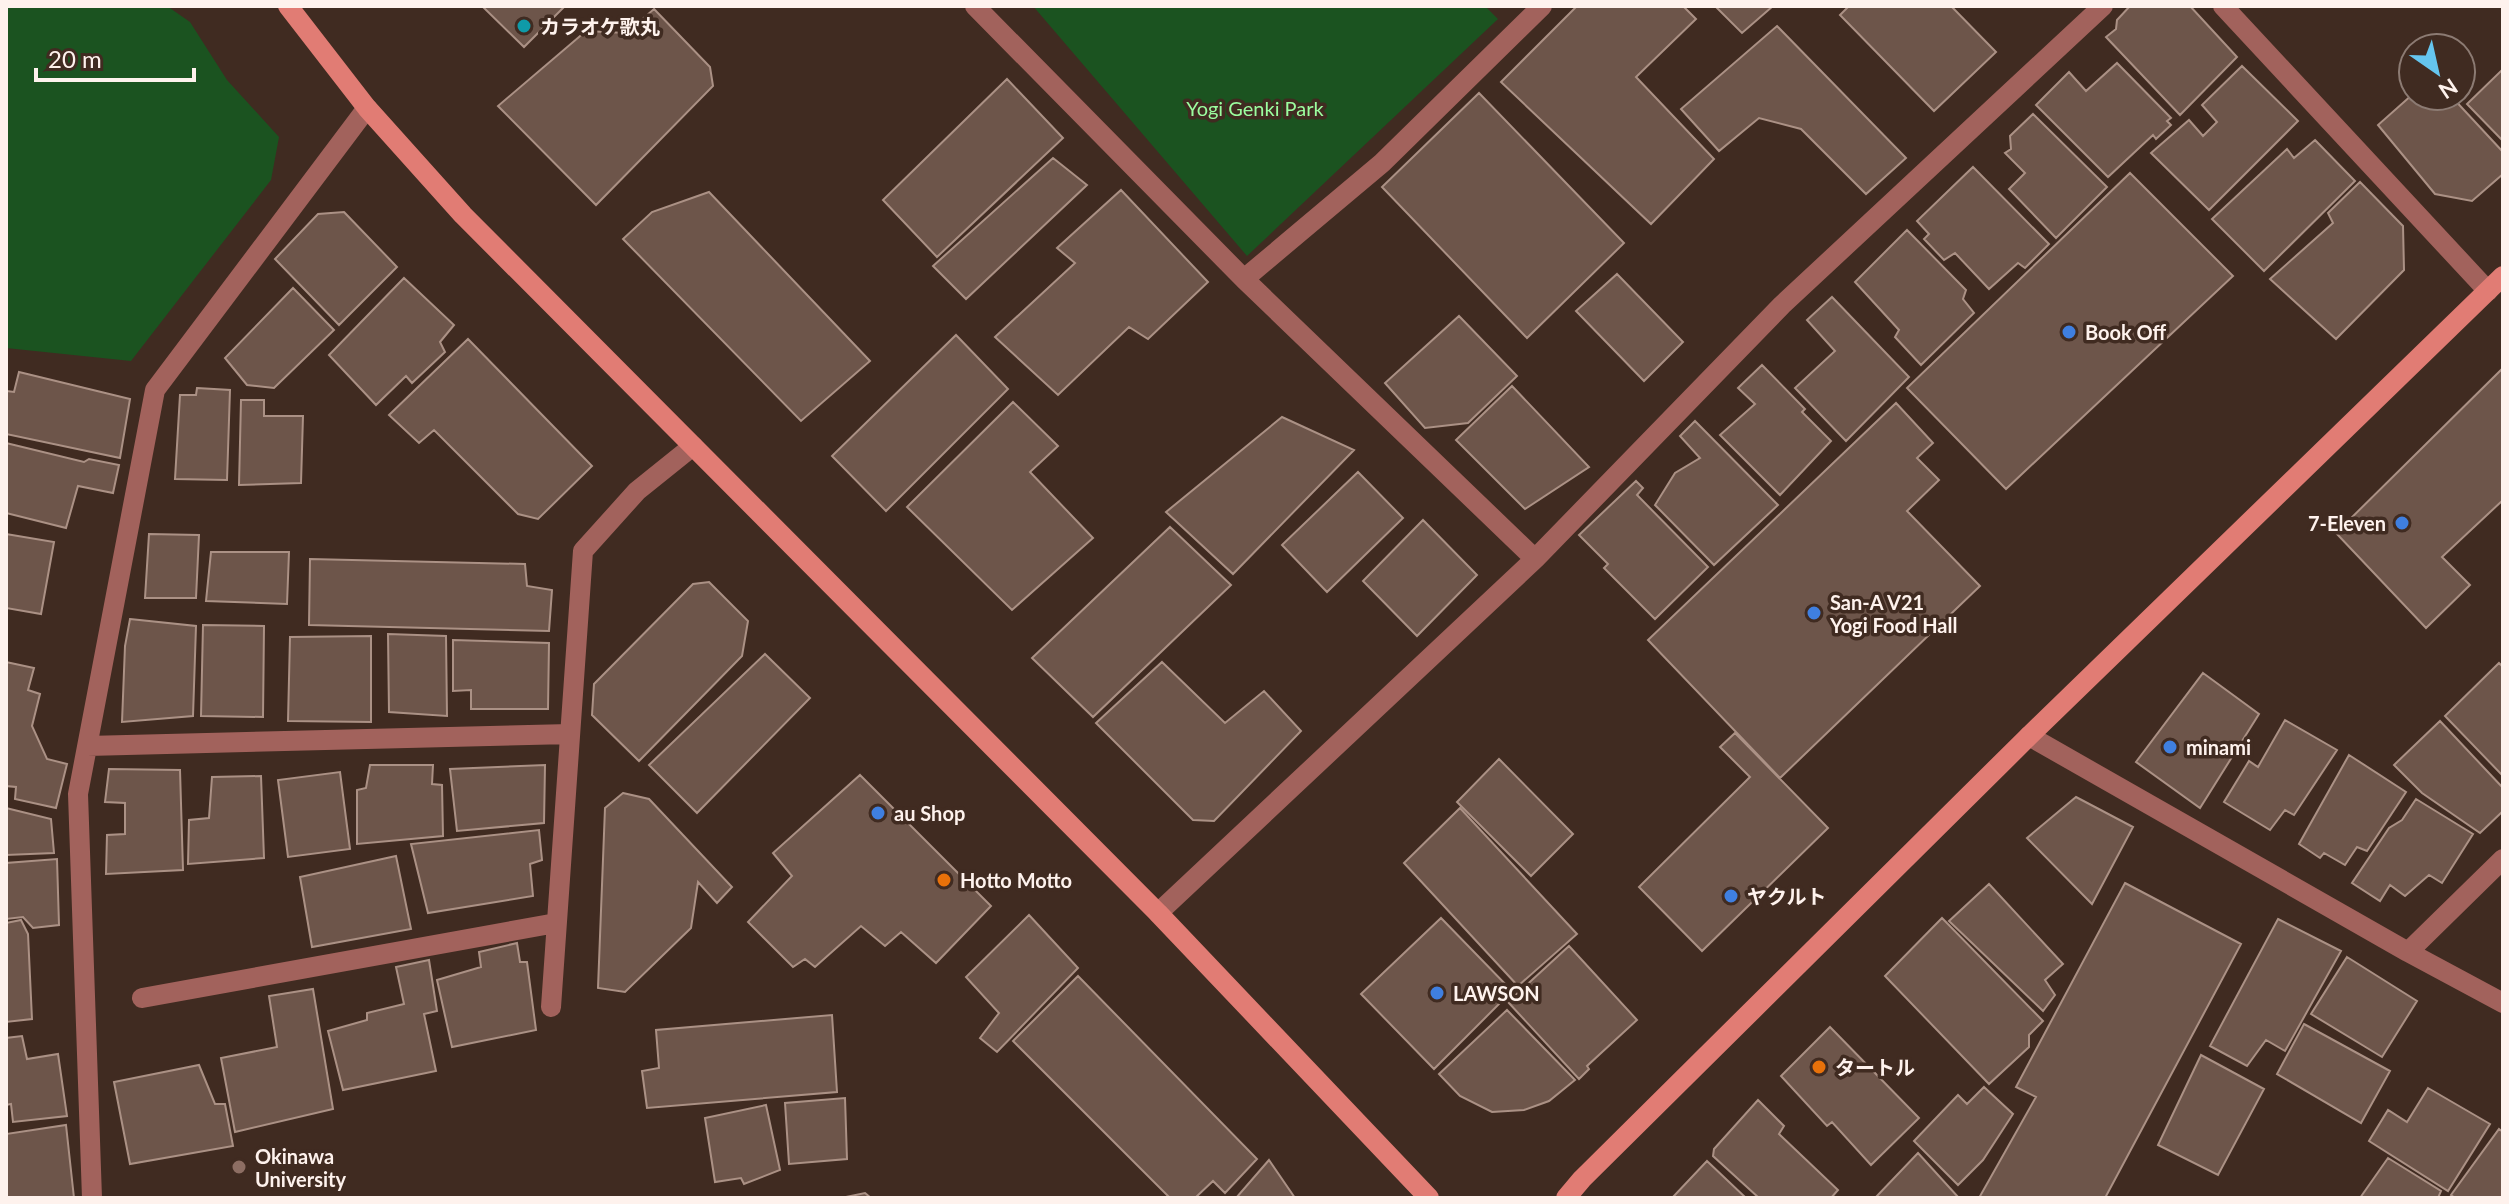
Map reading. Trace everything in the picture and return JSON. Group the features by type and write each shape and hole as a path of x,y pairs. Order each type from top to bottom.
{"street":[{"path":"288,6 367,108 494,247 1158,913 1429,1198"},
{"path":"975,6 1244,279 1535,559"},
{"path":"1244,279 1382,163 1542,6"},
{"path":"1158,913 1535,559 1782,305 2103,6"},
{"path":"2223,6 2488,291"},
{"path":"92,1198 78,794 155,390 367,108"},
{"path":"1566,1198 2029,736 2503,276"},
{"path":"551,1007 583,551 637,491 693,446"},
{"path":"87,746 570,734"},
{"path":"2029,736 2503,1003"},
{"path":"2408,952 2503,859"},
{"path":"142,998 556,923"}],"green space":[{"path":"6,6 167,6 190,22 227,80 279,137 271,180 131,361 6,348"},
{"name":"Yogi Genki Park","path":"1033,6 1485,6 1498,19 1247,256"}],"building":[{"name":"カラオケ歌丸","path":"482,6 565,6 524,47"},
{"path":"1577,6 1683,6 1696,19 1636,77 1714,159 1651,224 1501,82"},
{"path":"1715,6 1773,6 1742,33"},
{"path":"1849,6 1951,6 1996,52 1934,111 1840,15"},
{"path":"2130,6 2190,6 2237,57 2180,115 2106,37 2116,29 2117,20"},
{"path":"654,9 710,67 713,86 596,205 498,106 586,31 626,33"},
{"path":"1777,26 1906,158 1866,194 1801,129 1759,118 1719,151 1681,109"},
{"path":"2117,63 2171,118 2167,121 2171,125 2156,139 2153,135 2108,177 2036,105 2069,72 2086,91"},
{"path":"2242,66 2298,121 2209,210 2151,153 2189,120 2203,136 2217,122 2202,105"},
{"path":"2503,69 2503,141 2475,112 2477,94"},
{"path":"1007,79 1063,138 937,257 883,200"},
{"path":"1479,93 1624,243 1527,338 1382,187"},
{"path":"2397,108 2397,112 2466,112 2503,152 2503,174 2472,201 2435,194 2378,125"},
{"path":"2033,114 2107,187 2056,238 2009,189 2025,173 2005,153 2011,149 2010,136"},
{"path":"2315,140 2355,181 2264,271 2212,219 2287,149 2294,158"},
{"path":"1053,158 1087,185 966,299 933,266"},
{"path":"1973,167 2049,244 2025,268 2018,263 1989,289 1955,253 1944,260 1924,239 1929,234 1917,221"},
{"name":"Book Off","path":"2130,173 2233,276 2006,489 1907,388"},
{"path":"2360,182 2403,226 2404,270 2336,339 2270,279 2333,223 2328,213"},
{"path":"1121,190 1208,282 1148,339 1129,327 1058,395 995,337 1075,263 1057,248"},
{"path":"709,192 870,361 801,421 623,239 652,212"},
{"path":"344,212 397,267 339,325 275,259 318,214"},
{"path":"1907,230 1966,290 1963,299 1974,313 1921,365 1895,337 1899,330 1855,282"},
{"path":"1617,274 1683,342 1644,381 1576,311"},
{"path":"404,278 454,325 440,342 445,352 412,383 406,376 376,405 329,355"},
{"path":"293,288 334,330 274,388 247,385 225,358"},
{"path":"1832,297 1909,377 1846,441 1795,388 1835,351 1807,320"},
{"path":"1459,316 1517,376 1468,423 1425,428 1385,383"},
{"path":"956,335 1008,389 886,511 832,456"},
{"path":"468,339 592,466 538,519 518,514 434,430 419,443 389,415"},
{"path":"1762,365 1831,441 1780,495 1720,435 1755,404 1738,388"},
{"path":"2503,368 2503,500 2442,557 2470,585 2426,628 2336,533"},
{"path":"19,372 130,399 120,458 6,434 6,391 14,392"},
{"path":"1512,386 1589,467 1525,509 1456,440"},
{"path":"197,388 230,390 227,480 175,479 180,395 196,395"},
{"path":"241,400 264,400 264,416 303,416 301,483 239,485"},
{"path":"1013,402 1058,446 1030,472 1093,538 1012,610 907,507"},
{"name":"San-A V21 Yogi Food Hall","path":"1896,403 1933,443 1917,458 1939,480 1907,511 1980,586 1780,778 1648,640"},
{"path":"1282,417 1354,450 1233,574 1166,512"},
{"path":"1695,421 1778,505 1714,565 1655,505 1675,473 1700,458 1680,436"},
{"path":"6,443 84,462 89,459 119,465 113,493 78,486 66,528 6,513"},
{"path":"1358,472 1403,518 1327,592 1282,545"},
{"path":"1636,481 1643,488 1637,495 1708,567 1655,619 1604,568 1608,564 1579,535"},
{"path":"1423,520 1477,575 1417,636 1363,581"},
{"path":"1170,527 1231,585 1093,717 1032,658"},
{"path":"6,534 54,542 41,614 6,608"},
{"path":"149,534 199,535 196,598 145,598"},
{"path":"211,552 289,552 287,604 206,601"},
{"path":"310,559 525,564 527,586 552,590 549,631 309,625"},
{"path":"709,582 748,621 742,656 639,761 592,715 594,684 693,584"},
{"path":"130,619 196,626 193,716 122,722 125,646"},
{"path":"203,625 264,626 263,717 201,716"},
{"path":"388,634 446,636 447,716 389,712"},
{"path":"371,636 371,722 288,721 290,637"},
{"path":"453,640 549,643 548,709 471,709 471,690 453,691"},
{"path":"765,654 810,698 697,813 649,765"},
{"path":"6,662 34,668 28,690 40,694 32,726 47,759 67,764 56,808 15,799 16,787 6,786"},
{"path":"1162,662 1225,723 1264,691 1301,731 1214,821 1193,820 1096,723"},
{"path":"2499,663 2503,667 2503,776 2445,716"},
{"path":"2203,673 2259,714 2200,808 2136,762"},
{"path":"2285,720 2337,750 2294,815 2285,810 2270,830 2224,802 2249,761 2258,767"},
{"path":"2440,721 2503,788 2503,811 2480,833 2422,793 2394,765"},
{"path":"1735,733 1828,828 1702,951 1639,887 1750,777 1720,747"},
{"path":"2349,755 2406,792 2367,851 2357,847 2345,865 2324,853 2320,858 2299,844"},
{"path":"1499,759 1573,834 1531,876 1457,802"},
{"path":"370,765 433,765 432,784 442,785 443,836 357,844 357,790 366,788"},
{"path":"545,765 544,823 457,831 450,769"},
{"path":"109,769 180,770 183,870 106,874 107,835 125,834 125,803 105,802"},
{"path":"340,772 350,849 288,857 278,780"},
{"path":"860,775 991,906 936,963 901,932 885,946 861,926 815,967 805,959 793,967 748,922 792,876 773,853"},
{"path":"261,776 264,858 188,864 189,820 209,818 212,777"},
{"path":"623,793 649,799 732,887 717,903 698,882 691,928 625,992 598,988 605,808"},
{"path":"2076,797 2133,827 2092,904 2027,838"},
{"path":"2416,799 2473,834 2442,883 2429,875 2405,896 2390,885 2380,901 2352,883 2389,828 2402,820"},
{"path":"6,808 51,819 54,853 6,855"},
{"path":"1460,808 1577,934 1518,986 1404,863"},
{"path":"539,830 542,860 530,864 533,896 428,913 411,844"},
{"path":"396,856 411,929 312,947 300,877"},
{"path":"57,859 59,925 33,928 23,917 6,919 6,863"},
{"path":"2125,883 2241,944 2105,1198 1979,1198 2036,1097 2016,1087"},
{"path":"1989,884 2063,964 2045,980 2055,995 2043,1011 1949,921"},
{"path":"1029,915 1078,968 997,1052 980,1038 999,1013 966,977"},
{"name":"LAWSON","path":"1441,918 1512,991 1434,1069 1361,994"},
{"path":"1942,918 2043,1021 2029,1035 2029,1047 1989,1084 1885,976"},
{"path":"2278,919 2341,951 2285,1051 2266,1040 2247,1066 2210,1046"},
{"path":"21,920 28,934 32,1019 6,1022 6,923"},
{"path":"517,943 520,962 527,962 536,1030 452,1047 437,980 481,967 479,952"},
{"path":"1569,946 1637,1020 1587,1066 1589,1069 1579,1079 1508,1002"},
{"path":"2347,957 2417,1001 2382,1057 2311,1014"},
{"path":"429,960 437,1011 424,1014 436,1071 343,1090 328,1031 367,1020 367,1013 404,1004 396,967"},
{"path":"1078,976 1257,1159 1225,1193 1213,1181 1195,1198 1170,1198 1013,1041"},
{"path":"313,989 333,1109 235,1132 221,1058 277,1047 269,996"},
{"path":"1507,1010 1575,1080 1549,1101 1524,1110 1492,1112 1460,1096 1439,1074"},
{"path":"832,1015 837,1092 647,1108 642,1071 659,1068 656,1030"},
{"path":"2304,1024 2390,1071 2361,1123 2277,1074"},
{"path":"1830,1027 1919,1118 1871,1165 1832,1122 1827,1126 1781,1076"},
{"path":"22,1036 27,1059 58,1054 67,1116 13,1122 11,1104 6,1105 6,1038"},
{"path":"2201,1055 2264,1089 2218,1175 2158,1145"},
{"path":"199,1065 215,1104 225,1104 233,1146 130,1164 114,1082"},
{"path":"1984,1087 2013,1114 1983,1160 1958,1185 1914,1141 1958,1095 1967,1104"},
{"path":"2428,1088 2490,1124 2448,1191 2369,1141 2388,1110 2407,1122"},
{"path":"845,1098 847,1159 789,1164 785,1103"},
{"path":"1758,1100 1784,1126 1779,1134 1838,1190 1831,1198 1759,1198 1713,1156 1714,1149"},
{"path":"766,1105 780,1170 744,1184 741,1178 715,1182 705,1118"},
{"path":"66,1125 74,1198 6,1198 6,1134"},
{"path":"2499,1129 2503,1132 2503,1198 2455,1198 2451,1195"},
{"path":"1918,1153 1959,1198 1875,1198"},
{"path":"2388,1158 2441,1191 2438,1198 2360,1198"},
{"path":"1269,1160 1295,1198 1236,1198"},
{"path":"1707,1161 1746,1198 1672,1198"},
{"path":"865,1193 871,1198 841,1198"}],"place":[{"name":"カラオケ歌丸","path":"524,26"},
{"name":"Book Off","path":"2069,332"},
{"name":"7-Eleven","path":"2402,523"},
{"name":"San-A V21 Yogi Food Hall","path":"1814,613"},
{"name":"minami","path":"2170,747"},
{"name":"au Shop","path":"878,813"},
{"name":"Hotto Motto","path":"944,880"},
{"name":"ヤクルト","path":"1731,896"},
{"name":"LAWSON","path":"1437,993"},
{"name":"タートル","path":"1819,1067"},
{"name":"Okinawa University","path":"239,1167"}]}
